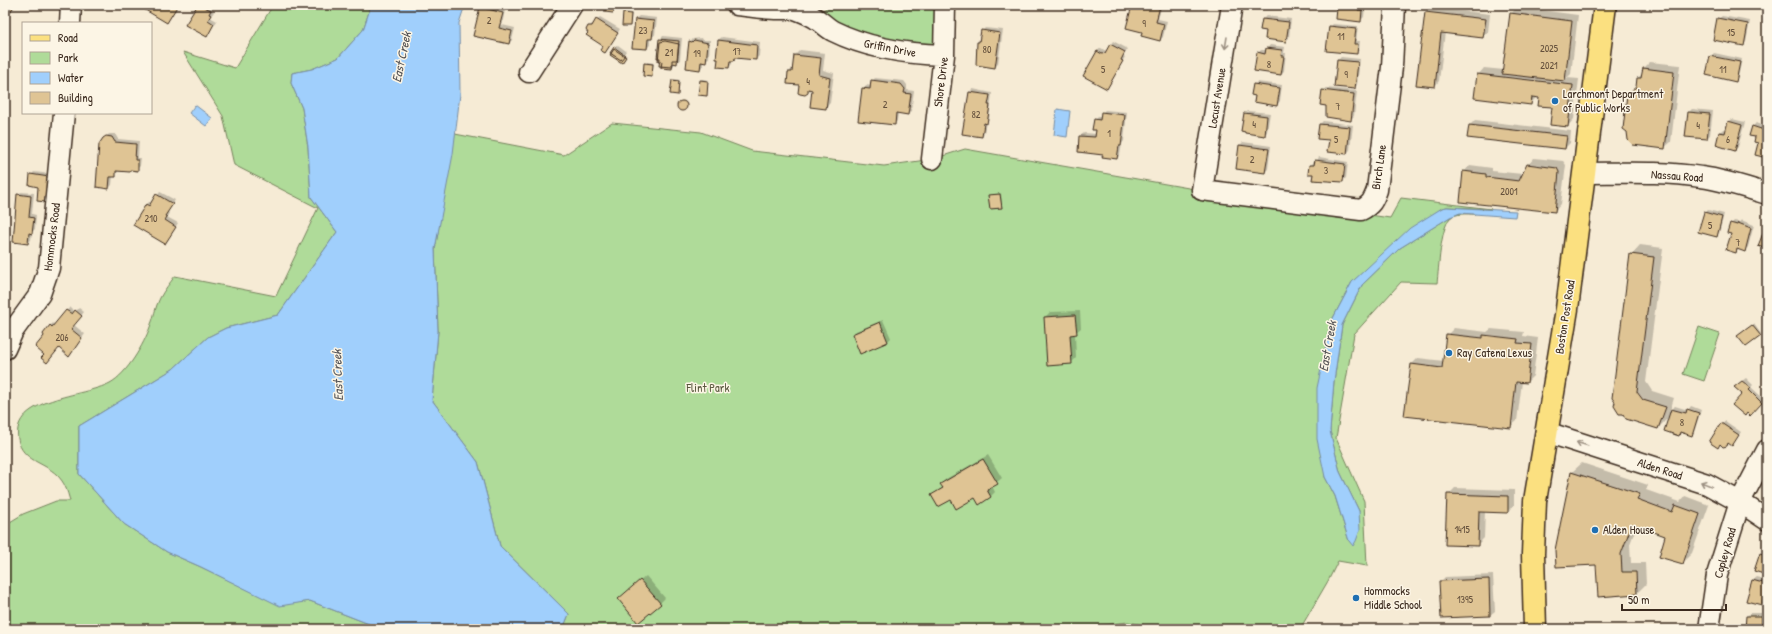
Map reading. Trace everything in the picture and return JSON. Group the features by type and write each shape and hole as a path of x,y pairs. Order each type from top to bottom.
{"main road":[{"name":"Boston Post Road","path":"1535,629 1533,554 1535,508 1546,432 1567,309 1605,5"}],"street":[{"path":"70,22 72,5"},
{"path":"529,72 572,5"},
{"path":"737,5 772,9 802,7"},
{"name":"Shore Drive","path":"932,159 944,55 945,5"},
{"name":"Locust Avenue","path":"1202,190 1232,5"},
{"name":"Birch Lane","path":"1202,190 1348,209 1361,210 1370,206 1377,190 1392,67 1395,5"},
{"name":"Griffin Drive","path":"802,7 831,30 853,40 880,48 944,55"},
{"name":"Hommocks Road","path":"5,349 13,331 40,294 49,268 64,114"},
{"name":"Nassau Road","path":"1584,173 1660,174 1701,177 1735,184 1767,194"},
{"name":"Alden Road","path":"1546,432 1707,484 1740,502 1767,520"},
{"name":"Copley Road","path":"1709,629 1717,575 1740,502 1767,450"}],"green space":[{"path":"273,5 369,5 369,12 363,30 338,58 312,69 292,73 291,83 302,108 308,147 311,197 337,232 278,315 226,328 208,337 173,369 79,426 79,474 124,524 167,552 280,605 310,601 382,629 5,629 5,525 23,514 56,501 70,501 60,478 52,471 29,457 20,446 18,439 19,425 26,414 52,400 98,388 110,383 123,373 139,350 151,324 158,301 175,276 276,296 318,208 234,165 223,116 183,52 235,68"},
{"path":"834,5 939,5 936,48 868,43 820,11"},
{"name":"Flint Park","path":"612,123 701,132 752,151 884,166 933,159 965,149 1200,190 1390,218 1401,198 1491,209 1442,208 1352,282 1331,322 1325,477 1335,496 1349,541 1359,511 1340,472 1330,431 1334,381 1342,325 1362,285 1400,248 1450,217 1455,215 1450,218 1444,231 1439,259 1437,283 1401,282 1354,334 1336,438 1364,501 1367,566 1338,561 1300,629 1162,629 1128,622 1075,629 563,629 569,614 500,546 478,462 432,400 438,331 435,249 455,134 564,155"},
{"name":"Flint Park","path":"1460,213 1475,214 1462,214 1455,215"},
{"path":"1699,327 1720,334 1704,381 1683,374"}],"water":[{"name":"East Creek","path":"369,5 465,5 459,23 460,94 453,154 435,249 438,331 432,400 478,462 500,546 569,614 563,629 382,629 310,601 280,606 167,552 124,524 79,474 79,426 173,369 208,337 226,328 278,315 337,232 311,197 308,147 302,108 291,83 292,73 312,69 338,58 363,30 369,12"},
{"path":"195,105 212,118 206,126 189,113"},
{"path":"1057,109 1070,111 1067,137 1054,135"},
{"name":"East Creek","path":"1447,207 1516,211 1515,217 1460,213 1450,217 1400,248 1362,285 1342,325 1334,381 1330,431 1340,472 1359,511 1360,530 1353,546 1349,541 1335,496 1325,477 1317,439 1317,388 1331,322 1352,282 1410,228 1442,208"}],"building":[{"path":"5,5 15,5 8,15 5,13"},
{"path":"137,5 178,5 167,23"},
{"path":"200,5 211,10 209,14 211,15 208,20 214,24 207,37 185,25 197,6 198,7"},
{"path":"603,5 616,5 615,10 613,13 605,12"},
{"path":"1132,5 1160,6 1156,22 1164,24 1160,41 1141,36 1142,32 1126,28"},
{"path":"1268,5 1289,5 1289,8"},
{"path":"1340,5 1358,5 1358,10 1362,10 1361,22 1336,19 1337,8 1340,8"},
{"path":"480,7 503,13 499,28 512,31 509,44 473,36"},
{"path":"1425,12 1486,19 1483,38 1441,33 1435,87 1416,85"},
{"path":"623,13 631,14 630,26 622,26"},
{"path":"1510,13 1572,21 1565,81 1502,74"},
{"path":"1717,18 1748,24 1744,46 1713,40"},
{"path":"596,19 618,33 605,53 600,50 603,46 586,35 588,33 586,30 588,26 592,26"},
{"path":"635,19 654,21 652,39 648,39 647,49 632,48"},
{"path":"1262,19 1289,22 1286,42 1265,39 1266,31 1260,30"},
{"path":"1329,26 1356,29 1354,44 1358,44 1357,54 1326,51"},
{"path":"981,30 1000,33 995,68 976,65 977,42 979,42"},
{"path":"659,39 679,41 677,60 672,60 672,67 659,66 660,58 657,58"},
{"path":"694,40 708,43 706,63 701,62 700,70 686,68 689,41 692,42"},
{"path":"718,40 757,45 756,60 735,58 734,61 730,61 729,68 717,67 718,59 716,59"},
{"path":"665,41 679,44 677,64 673,63 672,69 661,68 662,61 658,61 660,42"},
{"path":"1110,44 1125,52 1121,60 1123,61 1107,89 1083,76 1097,51 1102,54 1105,53"},
{"path":"614,47 625,55 621,60 610,53"},
{"path":"1266,48 1282,50 1281,56 1284,56 1281,75 1254,71 1257,52 1265,54"},
{"path":"614,49 626,57 622,63 610,55"},
{"path":"794,55 821,58 819,75 830,78 826,109 810,107 812,90 808,89 808,93 805,95 800,94 798,93 799,85 787,84 788,72 792,72"},
{"path":"1710,56 1740,62 1736,82 1706,75"},
{"path":"1337,60 1358,62 1355,89 1334,87"},
{"path":"644,63 653,64 652,77 643,76"},
{"path":"1643,68 1674,72 1665,149 1633,145 1628,140 1627,132 1623,129 1627,94 1636,87 1637,78 1641,78"},
{"name":"Larchmont Department of Public Works","path":"1477,74 1573,85 1568,127 1550,125 1552,107 1538,106 1539,98 1532,97 1531,105 1474,98"},
{"path":"672,80 679,81 678,95 670,94"},
{"path":"700,80 708,81 707,96 698,95"},
{"path":"871,80 901,84 905,89 904,93 911,94 908,115 896,113 895,125 858,121 862,88 870,89"},
{"path":"1253,84 1280,88 1277,106 1254,102 1255,96 1251,95"},
{"path":"1322,90 1354,94 1351,121 1326,117 1326,106 1320,105"},
{"path":"969,92 990,95 987,124 984,123 982,137 962,134"},
{"path":"680,101 684,101 687,106 684,111 680,111 677,108 677,104"},
{"path":"1101,112 1125,115 1121,146 1119,146 1117,159 1102,157 1103,155 1078,152 1079,136 1095,137 1096,130 1092,130 1094,119 1100,120"},
{"path":"1688,112 1710,114 1707,139 1685,137"},
{"path":"1244,113 1267,116 1265,136 1241,131"},
{"path":"1728,121 1742,125 1735,151 1716,145 1719,132 1725,133"},
{"path":"1319,124 1350,127 1347,154 1327,152 1329,140 1317,139"},
{"path":"1469,125 1567,136 1565,149 1467,138"},
{"path":"1752,126 1767,131 1767,158 1755,155 1758,143 1754,142 1755,137 1749,136"},
{"path":"5,127 7,127 9,140 7,141 8,146 5,146"},
{"path":"106,136 112,137 115,142 136,144 135,160 138,160 138,171 116,171 116,177 110,177 109,189 96,187 99,144"},
{"path":"1239,145 1269,149 1265,173 1236,169"},
{"path":"1315,160 1345,164 1343,182 1312,180 1313,174 1308,174 1309,165 1314,165"},
{"path":"1527,164 1557,168 1559,172 1555,212 1460,202 1463,171 1486,174 1486,177 1519,181"},
{"path":"30,174 49,177 45,202 37,201 38,187 29,185"},
{"path":"17,194 31,196 29,217 34,218 32,234 29,233 28,244 13,242"},
{"path":"156,194 173,204 165,216 167,217 165,220 176,227 165,244 133,225 146,204 149,206"},
{"path":"1000,194 1002,208 990,209 988,195"},
{"path":"1704,212 1722,217 1717,237 1698,232"},
{"path":"1730,223 1737,225 1738,223 1751,228 1745,252 1737,249 1736,253 1726,250 1731,234 1727,233"},
{"path":"1765,228 1767,228 1767,249 1758,246"},
{"path":"1630,254 1654,257 1637,392 1643,400 1666,407 1658,429 1626,419 1623,414 1619,414 1614,406 1615,402 1612,398"},
{"path":"66,310 72,314 75,310 82,316 71,329 82,338 69,357 59,348 47,363 41,358 44,355 35,347 44,336 43,334 50,325 52,327"},
{"path":"1075,315 1077,334 1070,335 1072,364 1047,366 1044,317"},
{"path":"880,322 888,342 860,354 852,334"},
{"path":"1752,325 1761,336 1746,347 1737,336"},
{"path":"1446,334 1483,338 1483,335 1518,339 1517,343 1532,344 1527,383 1516,382 1511,428 1404,416 1411,364 1442,368"},
{"path":"1767,361 1767,373 1764,362"},
{"path":"1742,381 1751,388 1749,390 1762,403 1750,416 1747,413 1745,416 1732,405 1742,394 1734,387"},
{"path":"1671,409 1686,413 1687,409 1699,413 1692,436 1680,432 1679,436 1664,431"},
{"path":"1721,423 1739,435 1732,446 1728,443 1727,446 1723,447 1720,444 1718,448 1709,442"},
{"path":"983,459 998,484 987,490 991,497 979,505 975,498 956,509 951,500 938,507 931,495 943,488 940,484"},
{"name":"Alden House","path":"1571,472 1640,494 1637,499 1672,512 1675,505 1700,514 1683,564 1659,557 1665,536 1632,524 1621,554 1622,572 1636,572 1637,594 1598,597 1596,565 1556,567 1555,550"},
{"path":"1447,494 1508,496 1508,513 1479,512 1478,546 1445,545"},
{"path":"1760,553 1767,556 1767,575 1754,571"},
{"path":"1489,579 1490,616 1441,618 1439,581"},
{"path":"640,580 661,604 638,623 618,599"},
{"path":"1752,580 1767,584 1762,605 1746,601"},
{"path":"1746,616 1762,616 1762,629 1745,629"}],"place":[{"name":"Larchmont Department of Public Works","path":"1555,101"},
{"name":"Ray Catena Lexus","path":"1449,353"},
{"name":"Alden House","path":"1595,530"},
{"name":"Hommocks Middle School","path":"1356,598"}]}
